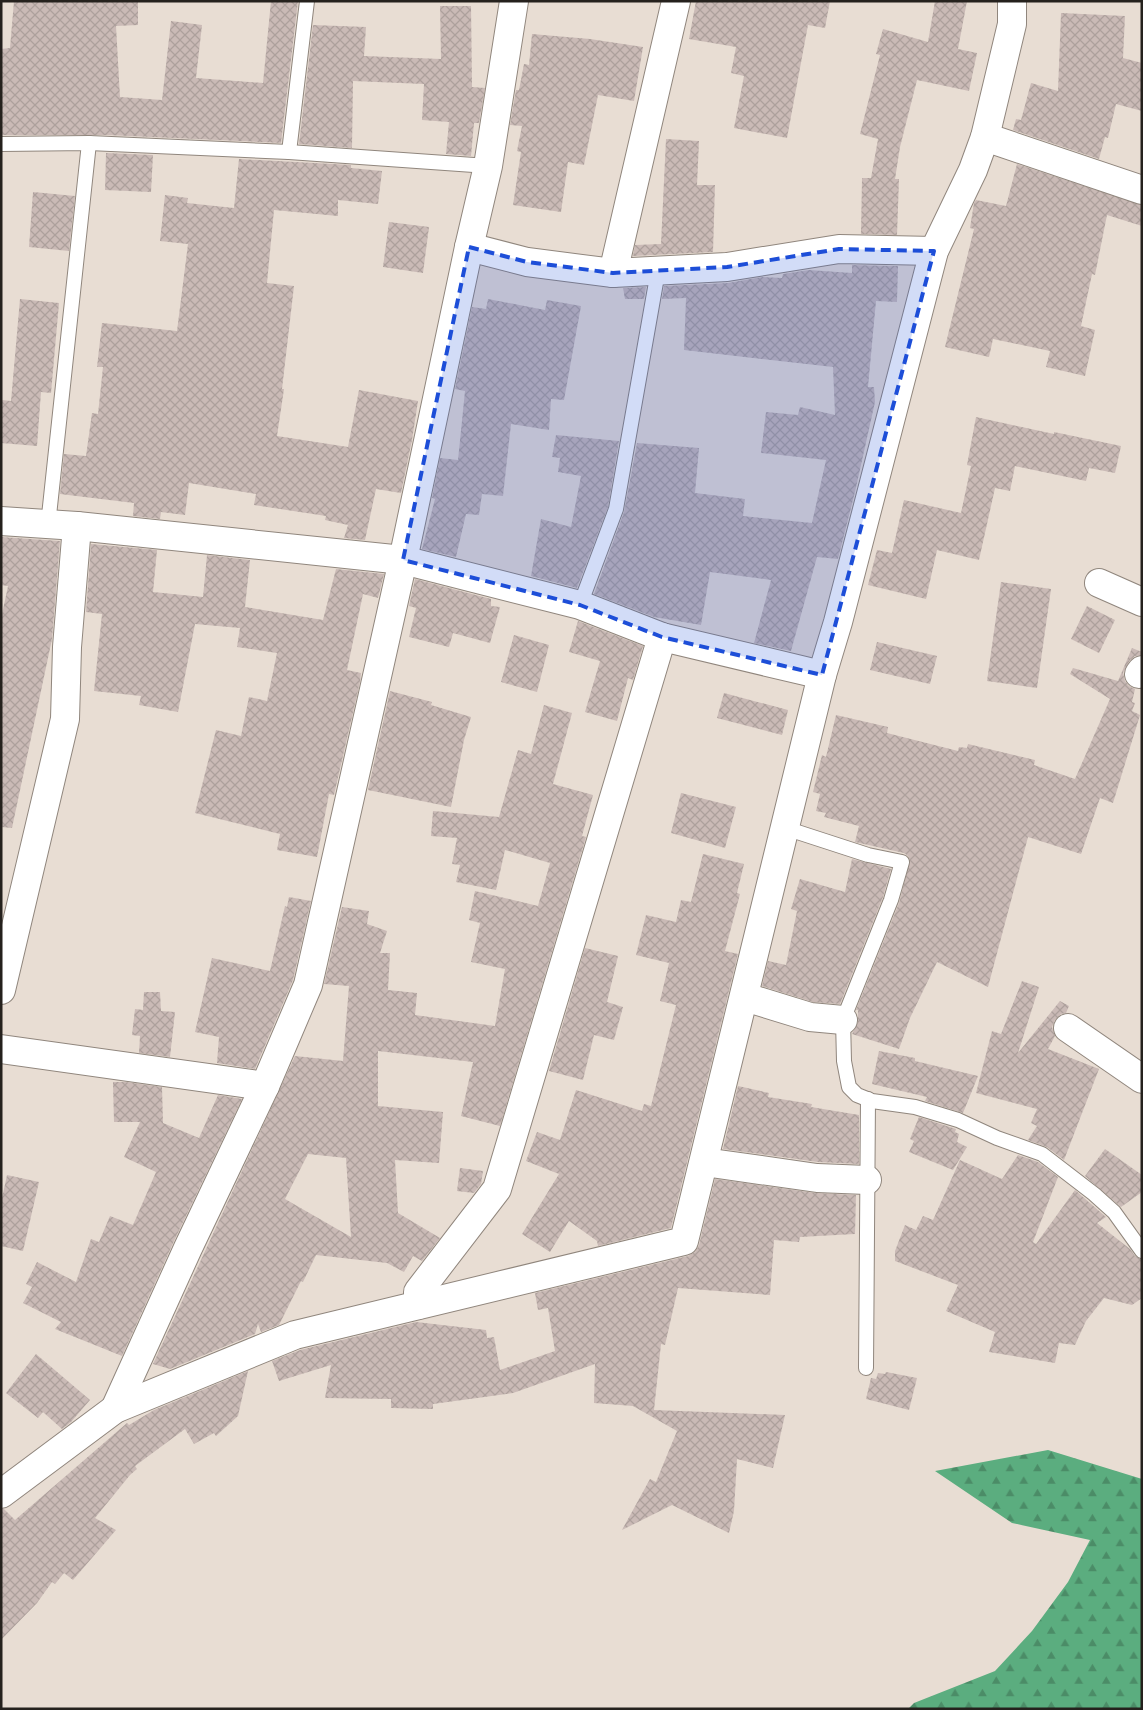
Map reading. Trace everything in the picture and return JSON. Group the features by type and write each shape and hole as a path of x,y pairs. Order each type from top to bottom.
{"street":[{"path":"116,1409 188,1248 265,1086 308,985 403,560 488,166 514,1"},
{"path":"613,273 676,1"},
{"path":"1,1494 116,1409 295,1335 684,1241 822,675 838,622 934,251 973,170 985,137 1012,24 1012,1"},
{"path":"985,137 1142,190"},
{"path":"469,247 527,262 613,273 727,267 839,249 934,251"},
{"path":"1,521 77,526 403,560 580,605 662,637 822,675"},
{"path":"1,990 65,719 67,647 77,526"},
{"path":"1099,583 1142,602"},
{"path":"418,1305 418,1292 497,1189 662,637"},
{"path":"745,997 810,1016 843,1020"},
{"path":"1068,1028 1142,1079"},
{"path":"1,1049 265,1086"},
{"path":"704,1162 817,1178 867,1180"}],"lane":[{"path":"289,152 307,1"},
{"path":"48,525 90,143"},
{"path":"1,144 90,143 289,152 488,166"},
{"path":"580,605 616,509 658,271"},
{"path":"785,828 868,855 902,862 891,900 843,1020 844,1061 849,1087 857,1094 868,1099 915,1107 958,1120 996,1138 1042,1154 1114,1212 1142,1251"},
{"path":"866,1368 868,1099"}],"highlighted area":[{"path":"469,247 527,262 613,273 727,267 839,249 934,251 822,675 662,637 580,605 403,560"}],"green space":[{"path":"1048,1450 1142,1479 1142,1709 908,1709 914,1703 995,1671 1032,1631 1068,1582 1090,1540 1012,1523 935,1471"}],"building":[{"path":"14,1 138,1 138,25 116,26 120,97 162,100 171,21 202,25 196,78 263,83 271,1 298,1 281,143 107,135 1,135 1,49 10,48"},
{"path":"696,1 830,1 825,28 808,25 787,138 734,128 744,76 731,73 736,47 689,39"},
{"path":"935,1 967,1 958,49 977,53 969,91 917,80 900,147 895,179 899,179 897,235 861,234 862,178 871,178 878,139 860,134 880,55 876,54 883,29 928,42"},
{"path":"440,6 471,6 472,87 485,88 479,123 474,123 471,156 446,154 449,122 422,120 424,84 353,81 352,148 299,144 313,25 366,27 364,56 441,59"},
{"path":"1061,13 1125,16 1123,58 1142,63 1142,111 1116,104 1108,138 1105,137 1099,159 1013,130 1016,119 1021,120 1031,83 1058,91"},
{"path":"532,34 590,39 643,47 634,101 598,95 584,165 568,162 561,212 513,205 521,152 517,151 522,126 510,125 516,90 519,90 524,64 529,65"},
{"path":"666,139 699,141 697,185 715,185 713,252 633,256 635,245 661,244"},
{"path":"106,153 153,155 151,192 105,190"},
{"path":"239,159 351,165 351,168 382,171 378,204 338,200 338,216 274,210 267,283 294,286 282,389 284,389 277,436 348,447 359,390 418,401 401,493 376,489 365,540 344,538 348,525 325,520 326,516 254,505 256,494 189,483 185,515 161,512 160,519 133,516 134,503 60,494 64,454 86,456 92,413 98,414 103,367 97,367 102,323 177,331 188,244 160,241 165,195 188,198 187,203 234,208"},
{"path":"1017,164 1142,205 1142,226 1107,215 1095,275 1092,274 1081,326 1095,330 1085,376 1046,367 1050,351 993,339 989,357 945,347 974,229 970,228 974,203 976,200 1006,206"},
{"path":"33,192 75,196 69,251 29,247"},
{"path":"389,222 429,227 423,273 383,267"},
{"path":"852,265 898,266 897,302 876,301 868,387 874,387 875,402 855,492 838,559 817,557 791,651 754,643 771,580 710,572 701,625 654,617 594,594 624,512 637,443 699,448 695,493 745,499 743,516 812,523 826,460 761,453 766,412 798,415 800,407 835,415 833,367 684,350 686,298 662,299 664,286 728,283 762,277 782,278 783,274 809,270 852,273"},
{"path":"646,287 644,299 625,299 623,288"},
{"path":"20,299 59,303 51,393 41,392 37,446 1,443 2,400 11,401"},
{"path":"488,299 545,310 547,300 581,306 564,400 551,399 549,430 511,424 503,496 482,494 479,515 466,514 456,557 422,549 435,499 432,498 440,458 458,460 465,391 455,389 472,307 486,309"},
{"path":"976,417 1121,446 1115,473 1089,468 1086,481 1015,466 1010,491 995,488 979,560 937,550 926,599 868,585 877,550 892,553 904,500 961,513 971,466 967,465"},
{"path":"556,435 619,441 608,507 577,588 531,576 541,519 571,527 581,476 558,472 560,458 552,457"},
{"path":"1,537 60,541 52,639 12,828 1,827 1,619 8,586 1,585"},
{"path":"91,544 157,550 153,592 203,597 207,555 250,560 245,607 323,620 336,569 384,574 378,598 363,594 347,670 361,673 360,682 334,795 329,794 317,857 277,850 280,834 195,813 216,730 241,736 249,697 267,701 277,653 237,647 240,628 195,624 178,712 139,705 141,696 94,691 102,614 86,612"},
{"path":"415,579 491,599 491,606 500,607 490,643 453,633 449,647 409,637 416,608 409,606"},
{"path":"1001,582 1051,589 1037,688 987,681"},
{"path":"1087,606 1115,620 1099,653 1071,639"},
{"path":"578,621 643,646 633,680 628,678 617,721 585,712 600,661 569,652"},
{"path":"514,635 549,645 537,692 501,682"},
{"path":"877,642 937,656 930,684 870,670"},
{"path":"1132,648 1142,652 1142,655 1135,656 1130,660 1123,673 1125,681 1135,689 1132,702 1135,703 1132,711 1140,715 1113,803 1100,798 1081,854 1028,837 988,987 937,962 910,1018 899,1049 852,1034 858,1022 858,1010 856,1010 899,903 910,860 904,853 855,842 859,826 824,817 826,813 816,811 820,794 813,792 822,755 826,757 836,715 888,727 887,733 958,751 959,747 967,748 968,744 1035,760 1034,765 1075,779 1110,699 1070,674 1073,668 1118,681"},
{"path":"390,691 432,702 431,705 471,717 464,740 451,807 368,790"},
{"path":"724,693 788,710 782,735 717,718"},
{"path":"544,705 572,713 553,784 593,795 582,836 586,837 500,1126 461,1116 473,1062 378,1051 378,1106 443,1112 439,1163 395,1160 398,1213 440,1238 422,1261 413,1256 404,1272 387,1263 316,1255 279,1325 261,1332 258,1324 255,1334 170,1369 153,1364 295,1056 343,1061 349,986 324,984 342,907 369,911 367,924 387,931 380,953 390,953 388,990 417,993 415,1015 495,1026 505,969 471,962 480,923 469,920 475,891 538,906 550,863 505,850 496,890 456,882 460,865 452,864 457,838 431,836 433,811 499,817 518,750 531,754","holes":["308,1154 346,1158 351,1237 285,1199"]},
{"path":"681,793 736,807 725,848 671,833"},
{"path":"703,854 744,864 737,893 740,894 725,951 738,954 671,1228 598,1246 597,1241 569,1221 550,1252 522,1234 559,1174 526,1161 537,1132 560,1140 576,1090 642,1111 644,1104 651,1106 676,1005 660,1001 669,963 636,955 646,915 676,922 681,900 691,902"},
{"path":"852,859 891,869 883,897 840,1004 813,1002 762,986 768,961 786,965 797,911 791,909 800,879 845,892"},
{"path":"289,897 311,901 293,980 255,1069 217,1063 219,1037 195,1032 212,958 270,971 285,906 287,907"},
{"path":"585,948 618,956 607,1002 623,1007 614,1040 594,1035 583,1080 549,1071"},
{"path":"1022,981 1039,987 1018,1053 1060,1001 1069,1006 1066,1013 1061,1014 1055,1020 1052,1027 1055,1036 1048,1049 1099,1069 1064,1160 1047,1147 1028,1140 1037,1126 1031,1123 1037,1109 976,1093 992,1031 1001,1034"},
{"path":"144,992 160,992 161,1011 175,1012 170,1057 139,1053 140,1036 132,1035 135,1009 143,1010"},
{"path":"879,1051 915,1058 915,1061 978,1076 963,1113 925,1101 927,1097 872,1084"},
{"path":"113,1082 162,1087 163,1123 199,1138 218,1095 242,1099 174,1241 122,1356 55,1329 61,1322 23,1303 32,1287 26,1284 37,1262 76,1282 91,1239 99,1242 110,1216 133,1225 156,1172 124,1157 140,1122 114,1122"},
{"path":"738,1086 769,1093 768,1097 812,1104 811,1107 859,1115 859,1164 818,1162 723,1149"},
{"path":"919,1117 956,1129 955,1132 959,1134 957,1142 967,1147 953,1170 909,1152 914,1141 910,1139"},
{"path":"1105,1149 1142,1175 1142,1192 1121,1207 1085,1176"},
{"path":"1018,1155 1038,1162 1058,1177 1033,1242 1036,1244 1075,1190 1106,1217 1097,1223 1142,1260 1142,1298 1132,1305 1104,1298 1086,1321 1075,1345 1059,1343 1055,1363 989,1352 995,1332 946,1311 958,1285 895,1261 895,1251 905,1225 916,1230 923,1216 933,1220 960,1160 1002,1179"},
{"path":"460,1168 483,1171 481,1184 474,1193 457,1191"},
{"path":"7,1175 39,1182 23,1251 1,1246 1,1203"},
{"path":"715,1179 815,1193 856,1195 855,1234 800,1237 799,1242 774,1240 770,1295 678,1288 665,1345 661,1344 654,1410 785,1415 773,1468 737,1459 734,1511 729,1533 672,1505 622,1530 650,1479 656,1482 677,1431 633,1406 594,1403 595,1364 513,1393 433,1404 433,1409 391,1408 391,1399 325,1398 331,1365 279,1381 272,1361 300,1350 416,1322 486,1330 487,1338 494,1337 500,1370 555,1351 548,1308 538,1310 535,1293 688,1256 695,1252 699,1245"},
{"path":"36,1354 90,1400 71,1422 62,1429 43,1412 38,1418 6,1393"},
{"path":"248,1371 238,1416 216,1436 214,1433 194,1444 185,1429 135,1466 137,1469 95,1518 116,1530 73,1580 64,1573 55,1584 52,1582 37,1603 1,1640 1,1509 4,1509 15,1520 127,1423 129,1425 154,1410"},
{"path":"886,1372 917,1378 909,1410 866,1399 871,1378 876,1379 878,1373 885,1374"}]}
